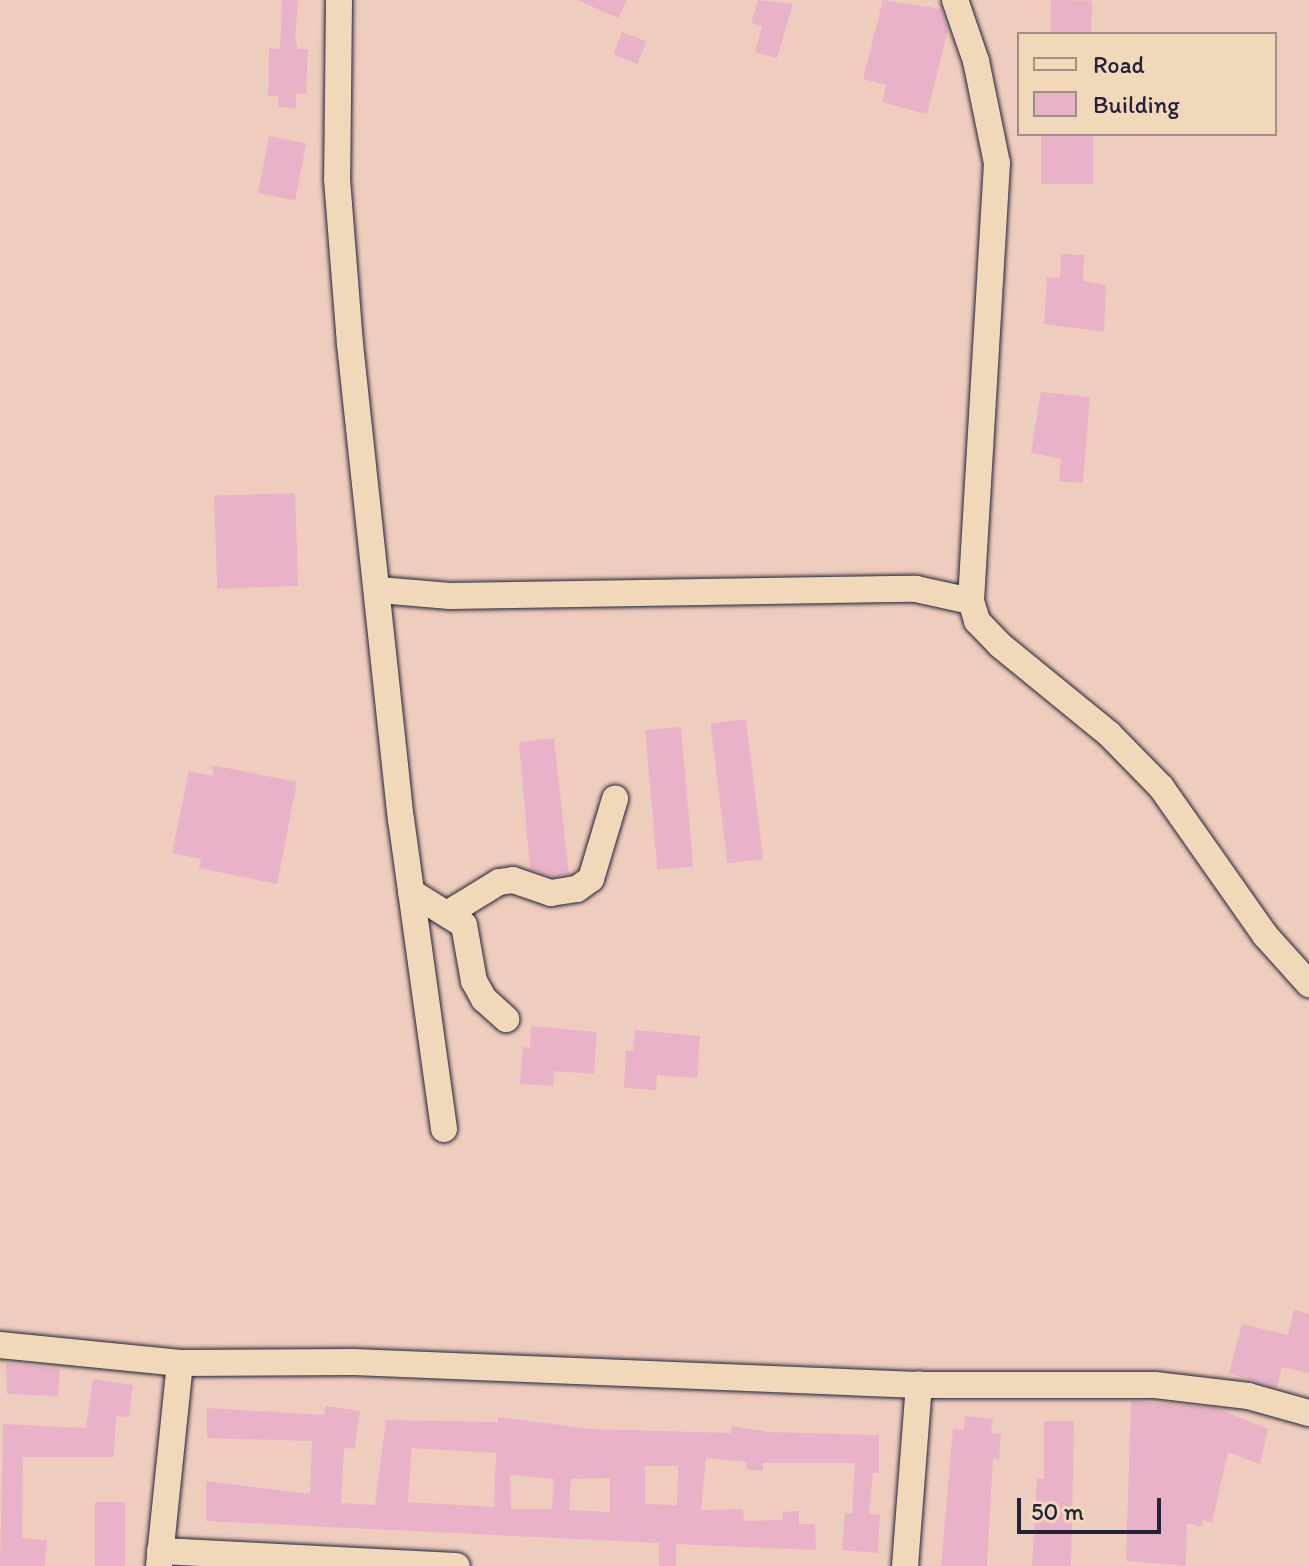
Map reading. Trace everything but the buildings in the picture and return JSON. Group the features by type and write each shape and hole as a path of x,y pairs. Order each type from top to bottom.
{"street":[{"path":"339,0 339,229 411,892 444,1129"},
{"path":"955,0 976,61 997,163 971,601 977,621 1000,645 1109,734 1161,787 1265,935 1309,984"},
{"path":"379,590 450,596 916,589 971,601"},
{"path":"450,912 499,882 513,880 551,893 577,889 591,879 615,799"},
{"path":"411,892 450,912 464,925 474,981 484,999 506,1019"},
{"path":"0,1345 180,1363 354,1362 919,1385 1155,1385 1248,1396 1309,1413"},
{"path":"180,1363 159,1558 457,1566"},
{"path":"905,1566 919,1385"}]}
